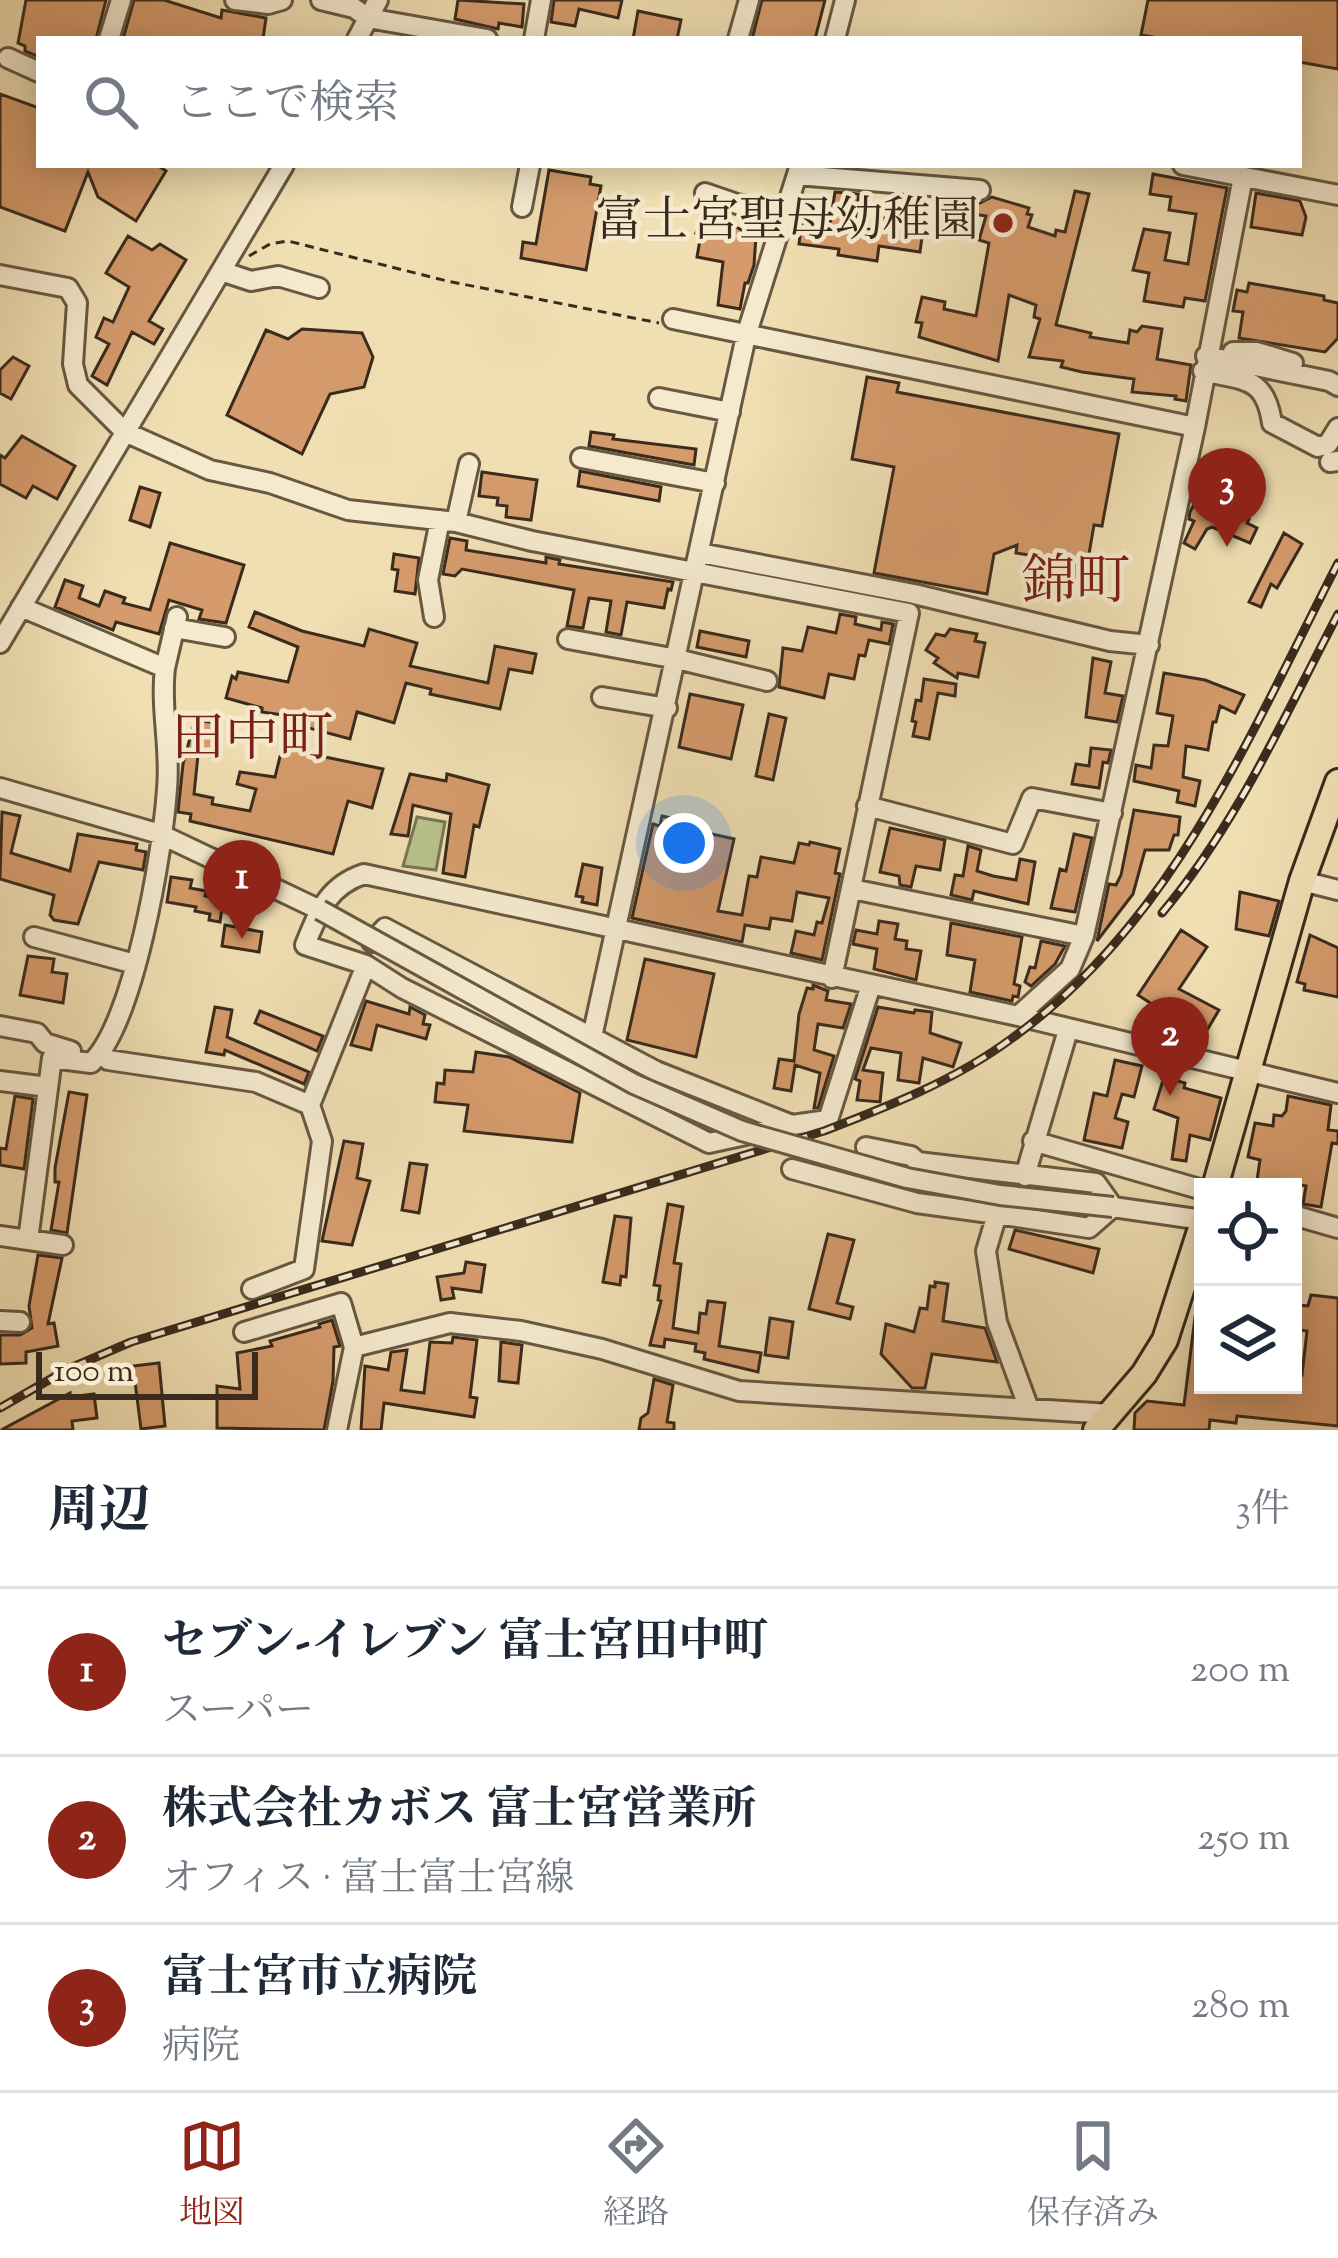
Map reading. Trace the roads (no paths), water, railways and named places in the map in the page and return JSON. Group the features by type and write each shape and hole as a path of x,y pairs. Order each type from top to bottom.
{"main road":[{"path":"1218,1178 1302,880 1338,782"},
{"path":"1104,1422 1165,1340 1194,1249"}],"street":[{"path":"110,36 121,0"},
{"path":"235,0 268,4 282,0"},
{"path":"321,0 476,36"},
{"path":"535,36 541,0"},
{"path":"739,36 749,0"},
{"path":"836,36 845,0"},
{"path":"359,36 374,9"},
{"path":"8,58 36,72"},
{"path":"0,643 282,168"},
{"path":"522,207 529,168"},
{"path":"1198,168 1338,195"},
{"path":"592,1037 746,336 799,170 980,190"},
{"path":"1018,1016 1070,969 1084,936 1211,359 1243,177"},
{"path":"705,193 785,214"},
{"path":"221,271 251,281 278,276 319,288"},
{"path":"0,275 68,288 77,303 73,364 79,386 125,432 210,470 270,483 348,510 448,521 532,541 914,593 1110,641 1149,645"},
{"path":"675,323 1195,427"},
{"path":"1211,359 1256,352 1338,376"},
{"path":"1211,359 1329,380 1338,386"},
{"path":"1211,359 1259,385 1268,398 1272,423 1318,447 1328,444 1338,428"},
{"path":"659,398 730,412"},
{"path":"581,458 715,483"},
{"path":"434,617 428,580 469,464"},
{"path":"698,561 909,613 832,978"},
{"path":"21,607 165,668"},
{"path":"28,1240 52,1058 91,1063 106,1049 151,898 168,788 165,668 175,623 225,637"},
{"path":"568,639 677,658 767,681"},
{"path":"602,697 667,708"},
{"path":"0,788 160,833 320,910 634,1084 742,1131 908,1178 1194,1220"},
{"path":"867,806 1013,844 1032,799 1112,814"},
{"path":"871,985 827,1120 710,1143 402,988 366,965 304,944 330,893 345,880 364,874 1018,1016 1338,1093"},
{"path":"1302,880 1338,890"},
{"path":"852,889 1084,936"},
{"path":"372,942 385,928 656,1071 792,1125"},
{"path":"34,938 135,964"},
{"path":"252,1289 304,1269 322,1142 310,1105 366,965"},
{"path":"0,1026 37,1033 45,1043 87,1055"},
{"path":"1025,1176 1068,1030"},
{"path":"108,1060 256,1082 310,1105"},
{"path":"0,1081 48,1088"},
{"path":"1033,1141 1194,1187"},
{"path":"866,1147 911,1156 918,1162 1096,1184 1113,1207"},
{"path":"792,1169 917,1202 1089,1228 1113,1207"},
{"path":"997,1214 986,1251 997,1322 1028,1406"},
{"path":"1302,1218 1338,1228"},
{"path":"0,1236 63,1245"},
{"path":"244,1331 341,1303 354,1347 337,1430"},
{"path":"354,1347 450,1322 521,1330 602,1348 739,1391 1028,1406 1104,1422"}],"railway":[{"path":"0,1408 68,1369 131,1342 824,1131 967,1068 1068,992 1118,940 1162,883 1239,758 1338,563"},
{"path":"1162,913 1236,806 1338,614"}],"place":[{"name":"富士宮聖母幼稚園","path":"1003,223"},
{"name":"富士宮市立病院","path":"1227,547"},
{"name":"セブン-イレブン 富士宮田中町","path":"242,939"},
{"name":"株式会社カボス 富士宮営業所","path":"1170,1096"}],"district":[{"name":"錦町","path":"1076,585"},
{"name":"田中町","path":"252,742"}]}
